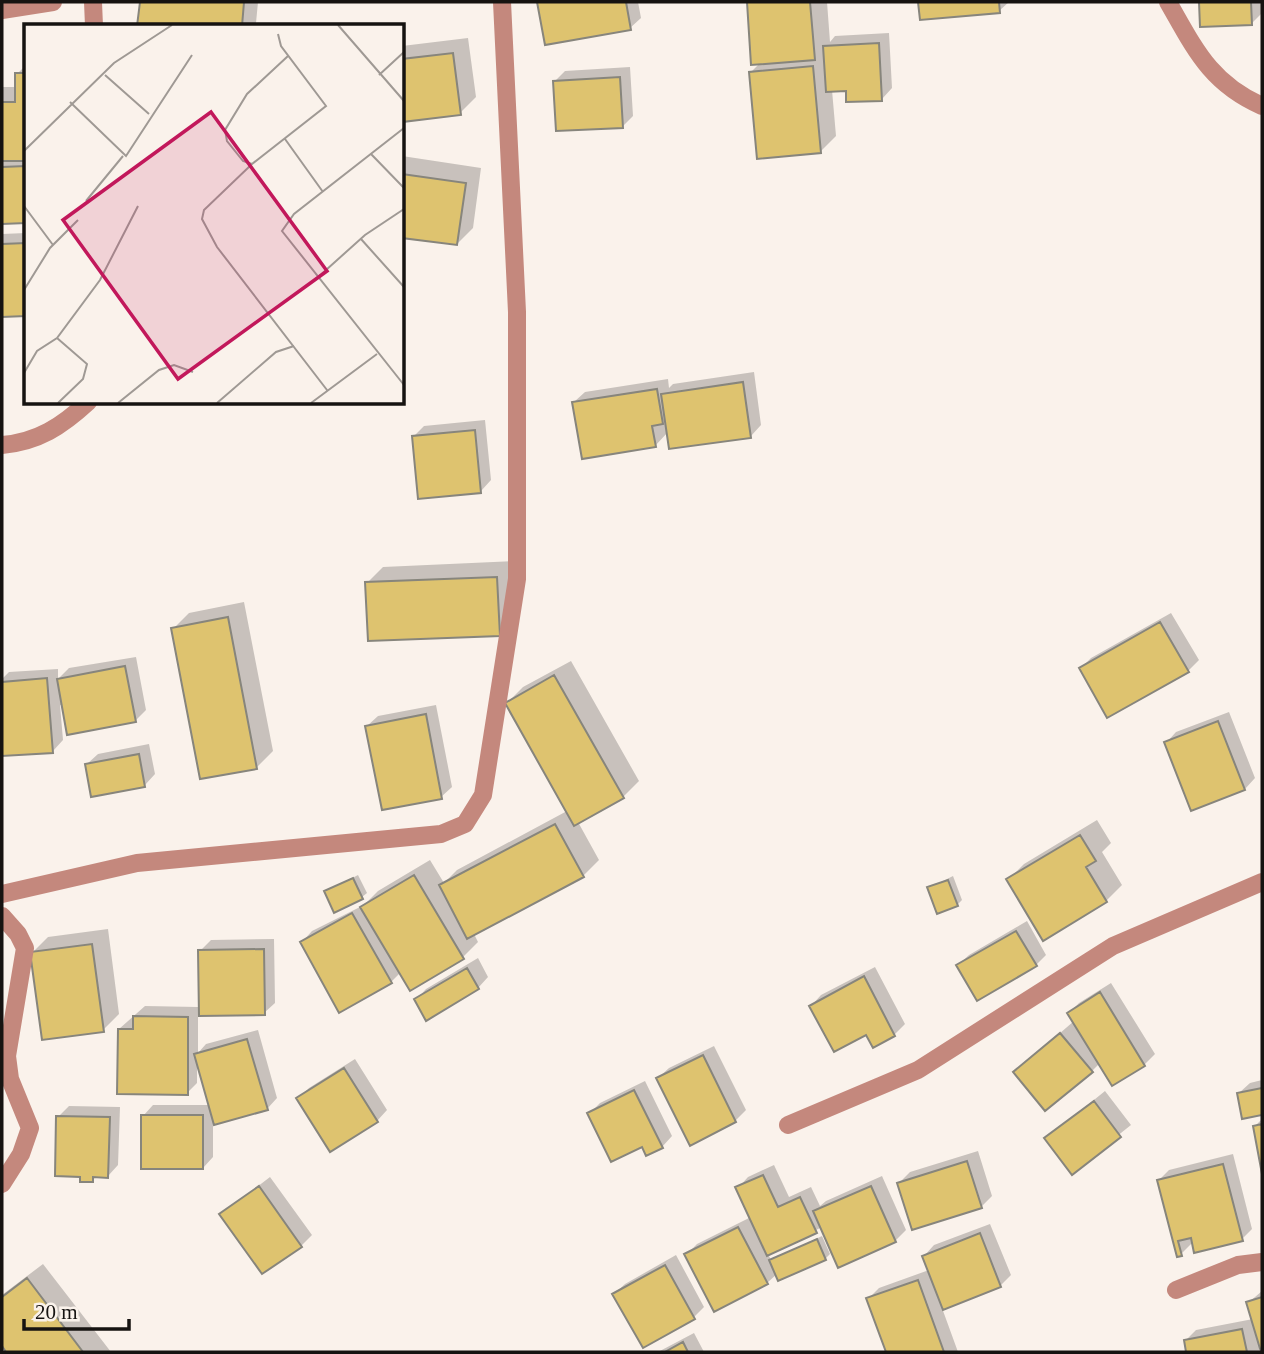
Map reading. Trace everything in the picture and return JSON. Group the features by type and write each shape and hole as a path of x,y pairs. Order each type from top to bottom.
{"street":[{"path":"2,10 53,2"},
{"path":"93,2 94,24"},
{"path":"2,894 137,863 441,834 465,824 483,794 517,579 517,312 502,2"},
{"path":"1168,2 1200,58 1235,94 1262,106"},
{"path":"2,445 22,444 53,432 86,404"},
{"path":"788,1125 918,1070 1112,946 1262,881"},
{"path":"2,916 18,934 25,948 7,1056 10,1079 30,1128 21,1154 2,1184"},
{"path":"1176,1290 1238,1265 1262,1262"}],"building":[{"path":"140,2 244,2 242,24 137,24"},
{"path":"537,2 626,2 631,30 545,45"},
{"path":"747,2 810,2 815,60 751,65"},
{"path":"918,2 999,2 1000,13 920,20"},
{"path":"1199,2 1251,2 1252,25 1200,27"},
{"path":"879,43 882,101 846,102 846,91 826,92 823,46"},
{"path":"453,53 461,115 404,122 404,59"},
{"path":"813,66 821,153 757,159 749,72"},
{"path":"15,73 24,73 24,161 2,161 2,102 15,102"},
{"path":"620,77 623,128 556,131 553,81"},
{"path":"24,166 24,223 2,224 2,167"},
{"path":"404,174 466,183 457,245 404,238"},
{"path":"24,243 24,316 2,317 2,244"},
{"path":"743,382 751,438 669,449 661,394"},
{"path":"657,389 663,424 652,426 656,447 582,459 572,402"},
{"path":"475,430 481,493 418,499 412,436"},
{"path":"497,577 500,636 368,641 365,582"},
{"path":"228,617 257,769 200,779 171,628"},
{"path":"1160,622 1189,672 1107,718 1079,668"},
{"path":"125,666 136,722 67,735 57,679"},
{"path":"554,675 624,798 574,826 505,703"},
{"path":"47,678 53,753 2,756 2,682"},
{"path":"426,714 442,799 382,810 365,726"},
{"path":"1218,721 1245,790 1191,811 1164,742"},
{"path":"139,754 145,787 91,797 85,764"},
{"path":"555,824 584,877 467,939 439,885"},
{"path":"1080,835 1096,861 1086,867 1107,902 1043,941 1006,879"},
{"path":"414,875 464,959 410,991 360,907"},
{"path":"353,878 363,899 334,913 324,891"},
{"path":"948,880 958,906 937,914 927,887"},
{"path":"352,913 392,983 339,1013 300,942"},
{"path":"1016,931 1037,966 977,1001 956,965"},
{"path":"92,944 104,1032 42,1040 30,952"},
{"path":"264,949 265,1015 199,1016 198,950"},
{"path":"467,968 479,989 426,1021 414,999"},
{"path":"864,976 895,1036 873,1048 866,1035 834,1052 809,1006"},
{"path":"1100,992 1145,1066 1112,1086 1067,1013"},
{"path":"133,1016 188,1017 188,1095 117,1094 118,1029 133,1029"},
{"path":"1060,1033 1093,1072 1045,1111 1013,1072"},
{"path":"247,1039 268,1110 214,1125 194,1054"},
{"path":"703,1055 736,1122 690,1146 656,1078"},
{"path":"344,1068 378,1122 330,1152 296,1098"},
{"path":"1262,1088 1262,1115 1242,1119 1237,1093"},
{"path":"634,1090 663,1148 646,1156 642,1147 611,1162 587,1113"},
{"path":"1094,1101 1121,1137 1072,1175 1044,1138"},
{"path":"141,1115 203,1115 203,1169 141,1169"},
{"path":"56,1116 110,1117 108,1178 93,1177 93,1182 80,1182 80,1177 55,1176"},
{"path":"1262,1124 1262,1174 1253,1126"},
{"path":"967,1161 982,1208 912,1230 897,1183"},
{"path":"1223,1164 1243,1241 1194,1253 1191,1238 1178,1241 1182,1256 1177,1257 1157,1180"},
{"path":"763,1175 778,1207 800,1197 817,1233 767,1256 735,1187"},
{"path":"259,1186 302,1247 262,1274 219,1214"},
{"path":"871,1186 896,1242 838,1268 813,1211"},
{"path":"738,1227 768,1284 714,1312 684,1254"},
{"path":"980,1233 1001,1287 943,1310 922,1256"},
{"path":"817,1239 826,1260 778,1281 769,1260"},
{"path":"665,1265 695,1319 643,1348 612,1294"},
{"path":"27,1278 83,1352 6,1352 2,1346 2,1297"},
{"path":"918,1280 944,1352 886,1352 866,1298"},
{"path":"1262,1297 1262,1352 1261,1352 1246,1302"},
{"path":"1242,1329 1247,1352 1186,1352 1184,1340"},
{"path":"683,1342 688,1352 665,1352"}]}
